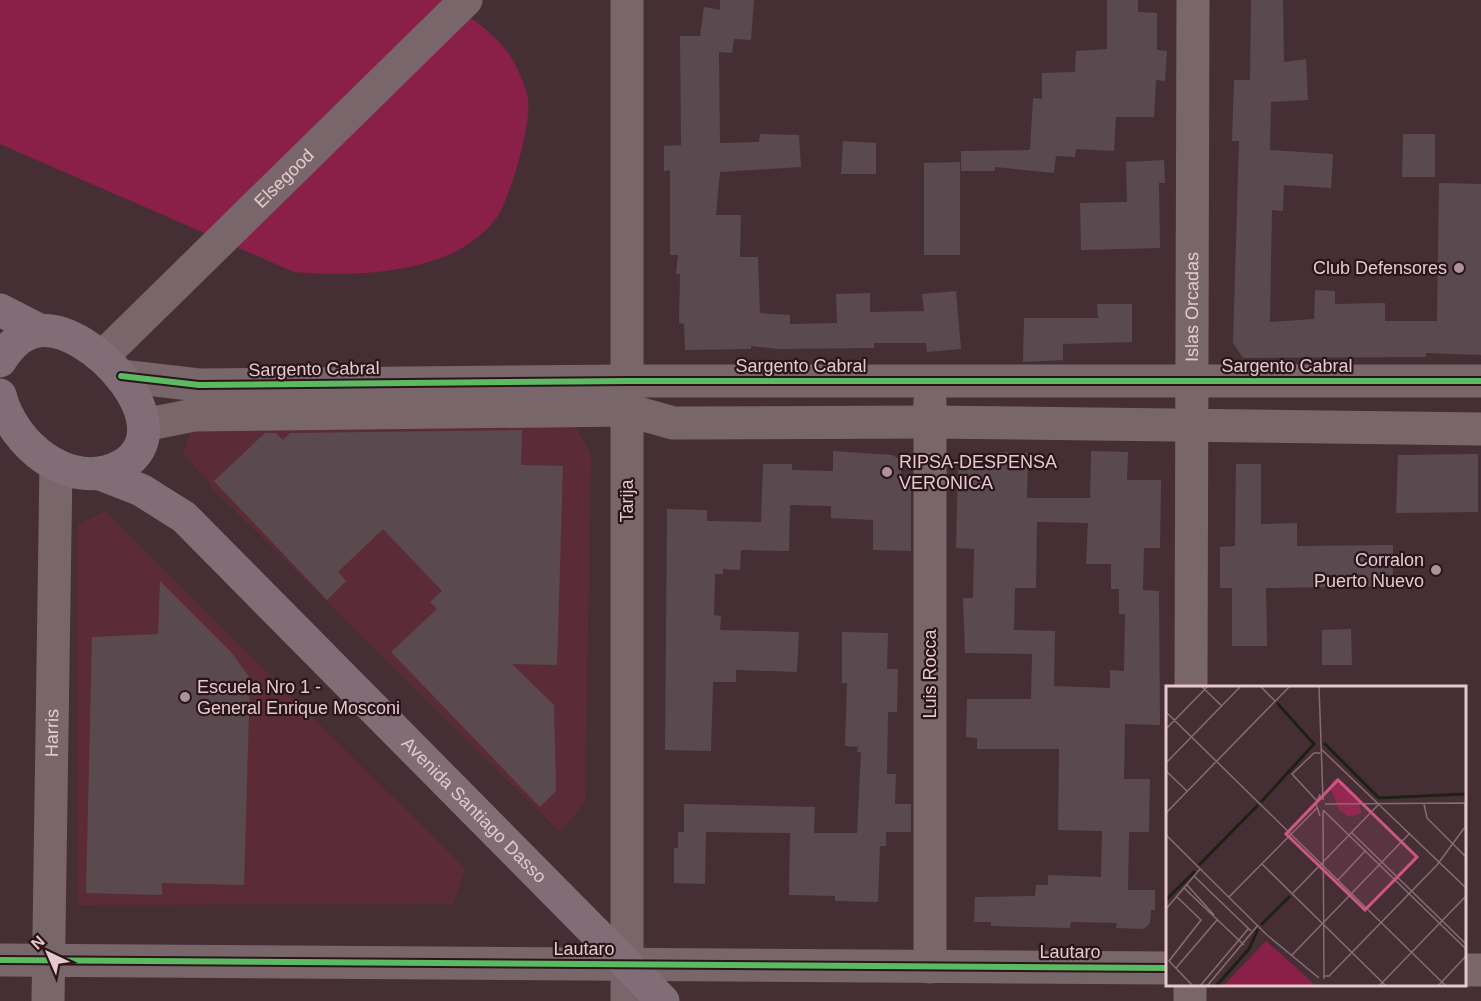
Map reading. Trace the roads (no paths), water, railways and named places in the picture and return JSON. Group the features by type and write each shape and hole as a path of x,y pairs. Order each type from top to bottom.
{"main road":[{"name":"Avenida Santiago Dasso","path":"0,310 39,330 72,338 111,367 141,411 143,433 155,474 184,518 663,1001"},
{"path":"0,361 9,347 23,336 39,330"},
{"name":"Avenida Santiago Dasso","path":"0,396 7,415 21,435 56,465 69,471 100,474 141,490 184,518"},
{"path":"100,474 124,464 134,454 143,433"}],"street":[{"name":"Elsegood","path":"111,367 466,0"},
{"name":"Tarija","path":"627,0 627,1001"},
{"name":"Islas Orcadas","path":"1191,686 1193,0"},
{"name":"Sargento Cabral","path":"111,367 199,385 627,395 673,423 930,422 1481,429"},
{"name":"Sargento Cabral","path":"143,433 194,415 930,381 1481,381"},
{"name":"Luis Rocca","path":"930,381 930,967"},
{"name":"Harris","path":"48,1001 56,465"},
{"name":"Lautaro","path":"0,960 1166,968"}],"place":[{"name":"Club Defensores","path":"1459,268"},
{"name":"RIPSA-DESPENSA VERONICA","path":"887,472"},
{"name":"Corralon Puerto Nuevo","path":"1436,570"},
{"name":"Escuela Nro 1 - General Enrique Mosconi","path":"185,697"}]}
